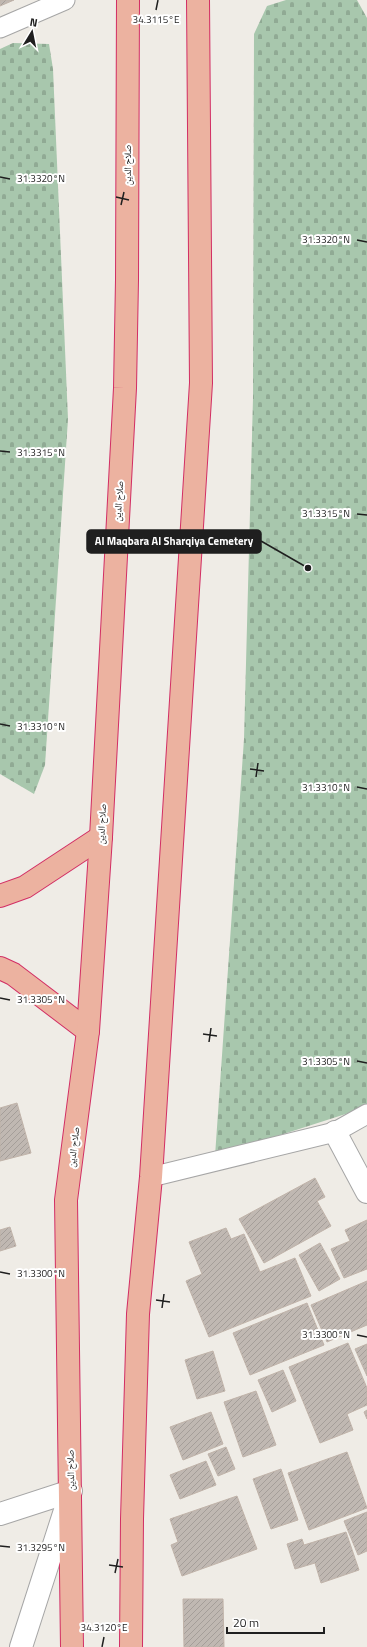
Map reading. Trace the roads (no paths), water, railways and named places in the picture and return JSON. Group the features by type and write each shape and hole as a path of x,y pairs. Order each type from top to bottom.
{"highway":[{"name":"صلاح الدين","path":"72,1647 66,1200 88,1031 101,837 125,388 128,0"},
{"path":"131,1647 132,1519 138,1314 151,1177 201,383 198,0"},
{"path":"0,896 25,887 101,837"},
{"path":"0,968 14,974 88,1031"}],"street":[{"path":"335,1132 367,1192"},
{"path":"0,1514 71,1491"},
{"path":"21,1647 71,1491"}],"lane":[{"path":"0,28 65,0"},
{"path":"151,1177 335,1132 367,1114"}],"place":[{"name":"Al Maqbara Al Sharqiya Cemetery","path":"308,568"}]}
